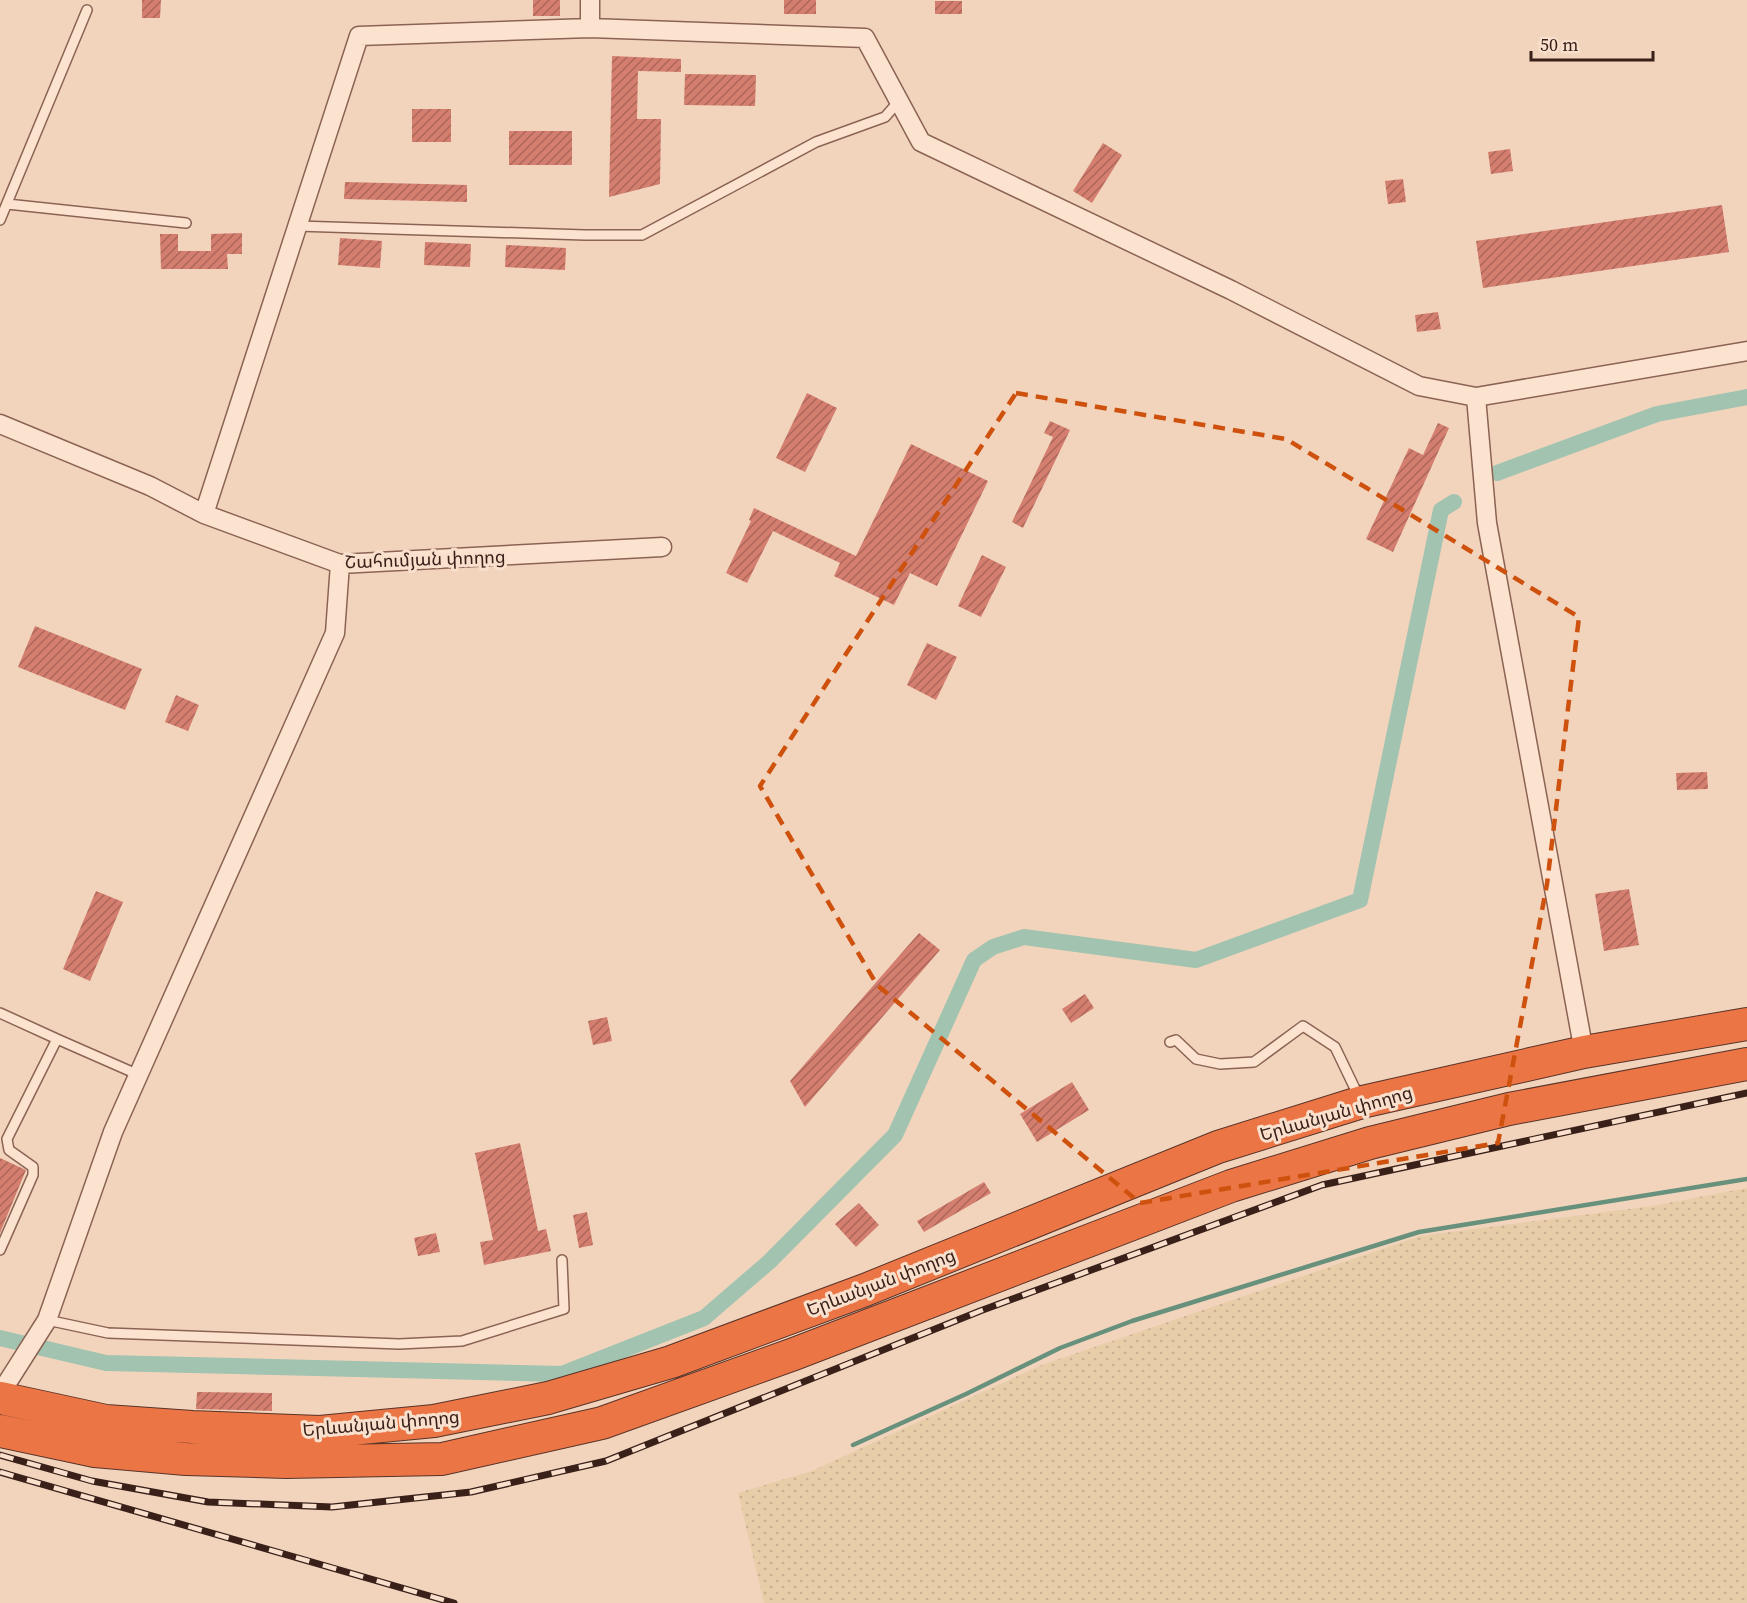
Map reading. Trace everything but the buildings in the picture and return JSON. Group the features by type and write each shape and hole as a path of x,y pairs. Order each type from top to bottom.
{"highway":[{"name":"Երևանյան փողոց","path":"0,1396 106,1421 320,1432 434,1421 548,1398 682,1358 865,1290 1218,1147 1362,1102 1584,1052 1747,1024"},
{"name":"Երևանյան փողոց","path":"0,1431 95,1451 186,1459 286,1462 442,1459 602,1423 794,1354 1231,1186 1370,1143 1509,1108 1747,1064"}],"street":[{"path":"590,0 590,27"},
{"path":"204,514 359,36 590,27 865,38 921,142 1231,290 1419,386 1476,397 1747,351"},
{"path":"1476,397 1486,523 1584,1052"},
{"name":"Շահումյան փողոց","path":"0,424 150,486 204,514 340,564 663,547"},
{"path":"0,1396 44,1325 113,1132 336,633 340,564"}],"lane":[{"path":"0,220 87,10"},
{"path":"297,226 642,235 816,142 885,117 899,101"},
{"path":"7,204 186,223"},
{"path":"0,1013 139,1075"},
{"path":"1170,1042 1176,1040 1196,1059 1220,1064 1254,1062 1303,1026 1335,1047 1362,1102"},
{"path":"0,1250 33,1175 33,1167 9,1150 7,1139 57,1039"},
{"path":"44,1325 108,1333 399,1344 462,1341 564,1309 562,1260"}],"highlighted area":[{"path":"1016,393 1286,439 1579,617 1547,884 1498,1143 1140,1203 877,985 760,786"}],"shaded area":[{"path":"1747,1188 1747,1603 764,1603 738,1493 812,1471 1039,1366 1420,1236 1652,1206"}],"waterway":[{"path":"1497,473 1657,414 1747,397"},
{"path":"0,1338 106,1363 562,1374 704,1318 769,1262 895,1135 974,960 993,947 1024,937 1196,960 1360,900 1441,510 1454,502"},
{"path":"853,1445 1060,1348 1132,1321 1419,1232 1747,1179"}],"railway":[{"path":"0,1455 92,1481 208,1502 332,1507 471,1492 606,1461 980,1311 1322,1185 1747,1093"},
{"path":"0,1472 454,1603"}]}
